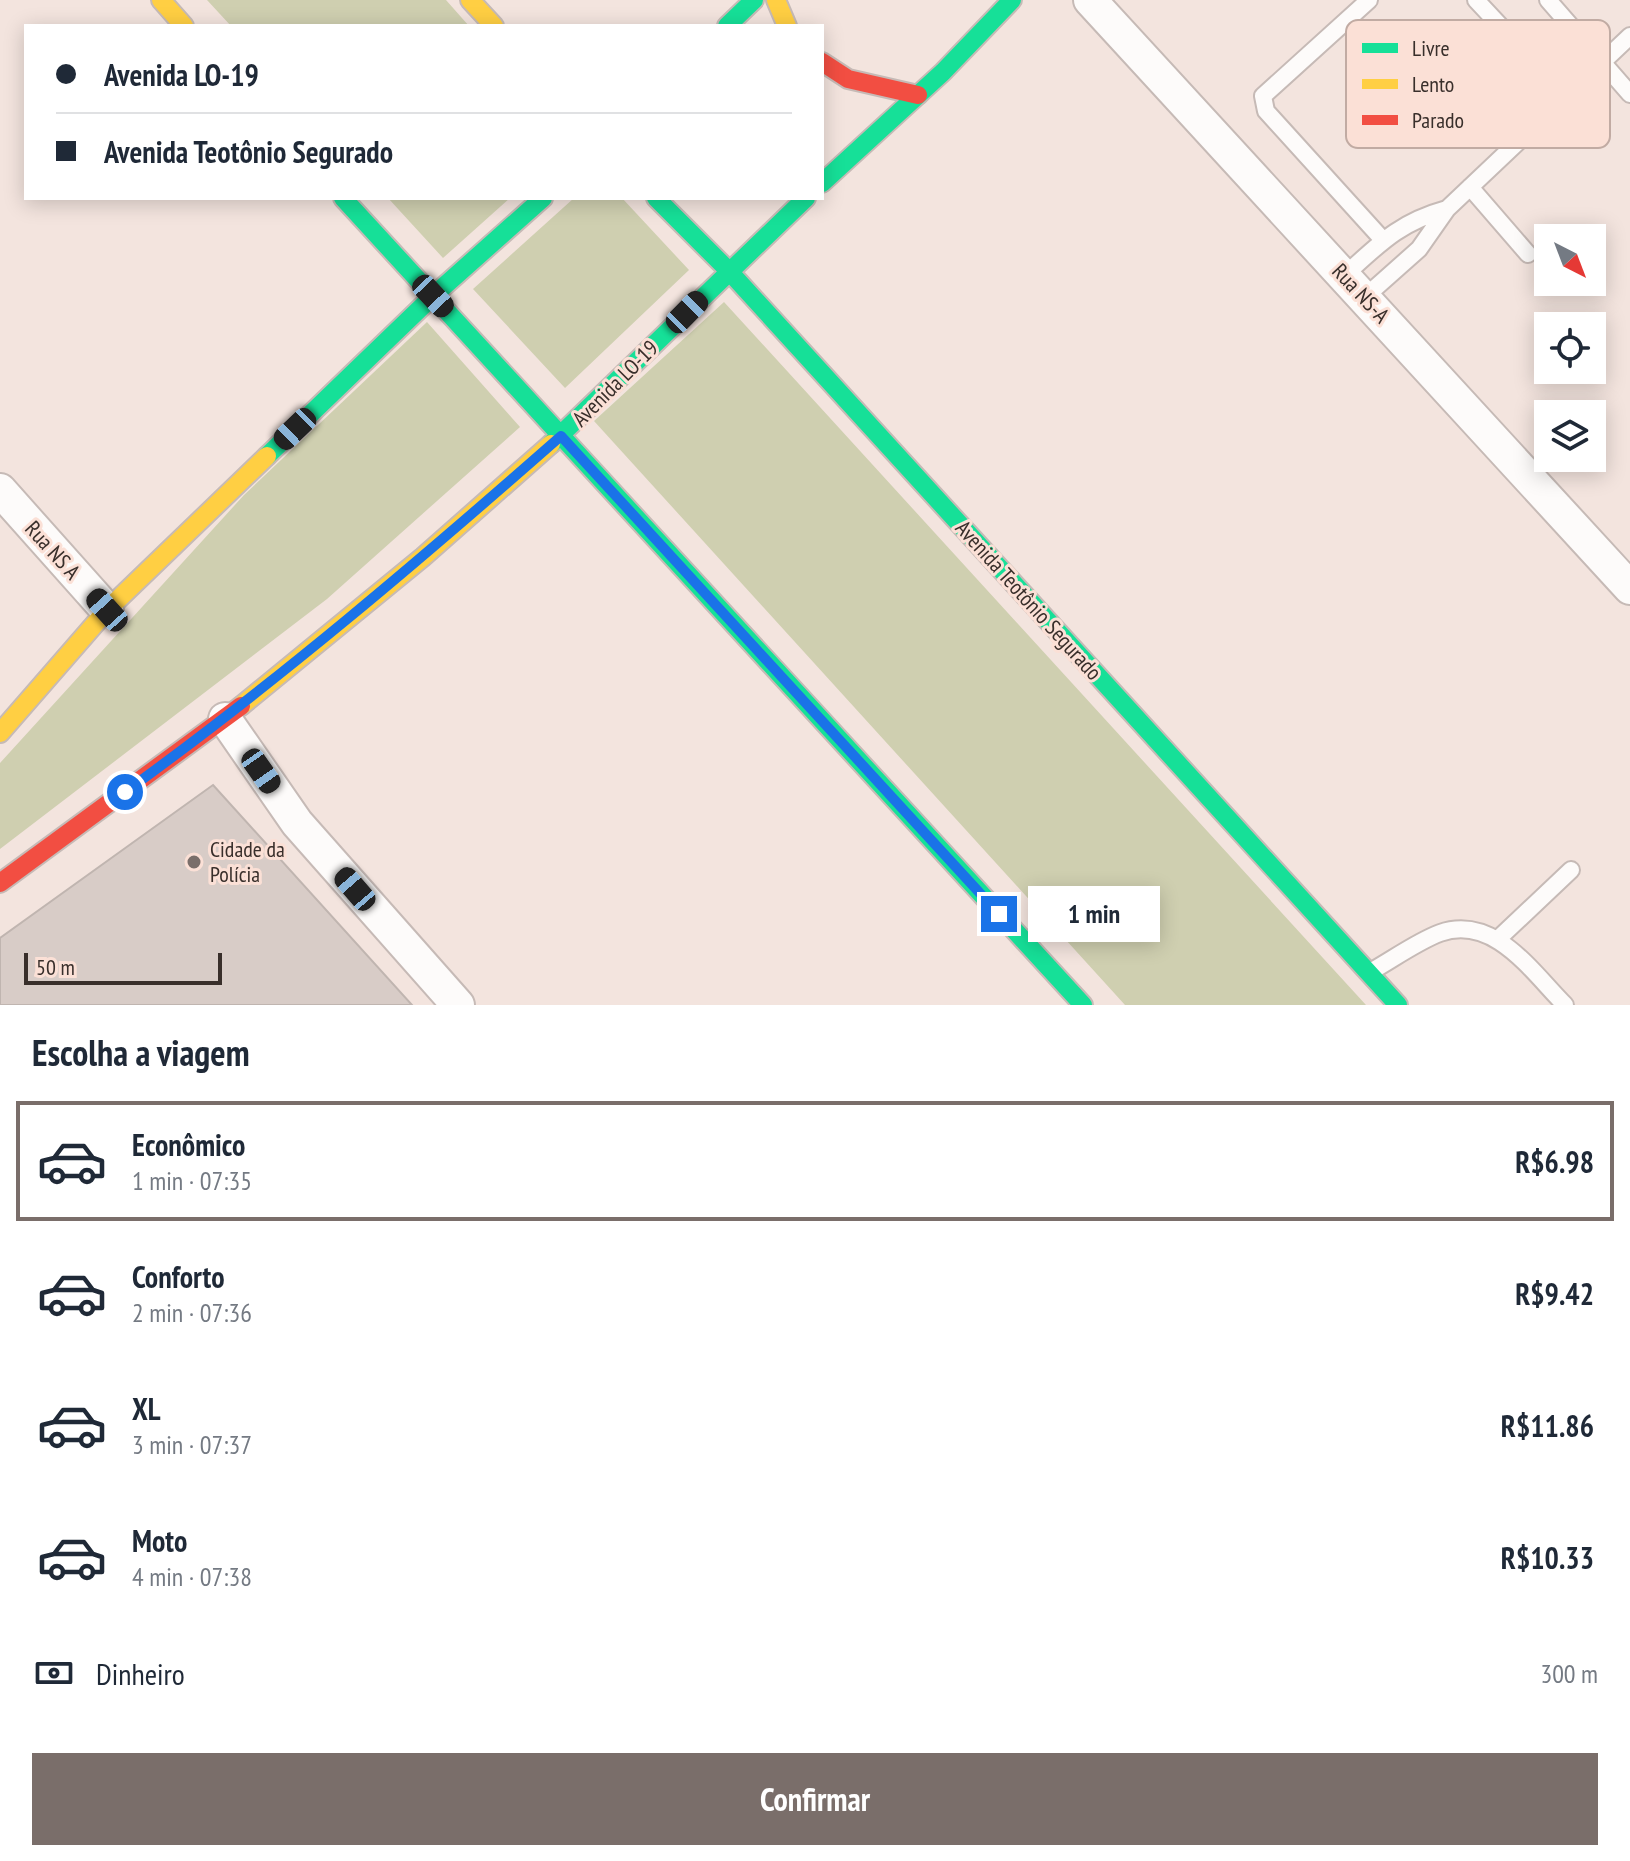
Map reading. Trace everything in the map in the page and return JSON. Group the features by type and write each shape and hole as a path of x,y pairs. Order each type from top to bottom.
{"main road":[{"path":"161,0 182,24"},
{"path":"470,0 492,24"},
{"path":"729,24 754,0"},
{"path":"776,0 786,24"},
{"path":"824,181 918,95 1012,0"},
{"path":"824,63 848,79 918,95"},
{"path":"345,200 1083,1005"},
{"path":"0,733 107,610 433,296 541,200"},
{"name":"Avenida Teotônio Segurado","path":"658,200 728,270 1398,1005"},
{"name":"Avenida LO-19","path":"0,883 225,719 423,557 561,436 728,270 804,200"}],"street":[{"name":"Rua NS-A","path":"1090,0 1630,588"},
{"name":"Rua NS A","path":"0,490 107,610"},
{"path":"225,719 297,823 458,1005"}],"lane":[{"path":"1347,20 1369,0"},
{"path":"1476,0 1495,20"},
{"path":"1548,0 1565,20"},
{"path":"1346,21 1263,96 1266,111 1383,240"},
{"path":"1610,55 1630,36"},
{"path":"1610,72 1630,94"},
{"path":"1355,286 1419,249 1447,209 1511,148"},
{"path":"1470,187 1528,254"},
{"path":"1355,286 1383,240 1414,218 1447,209"},
{"path":"1499,938 1571,870"},
{"path":"1369,973 1440,933 1467,929 1499,938 1565,1005"}],"green space":[{"path":"207,0 446,0 467,24 229,24"},
{"path":"390,200 508,200 443,258"},
{"path":"572,200 624,200 689,270 565,388 473,289"},
{"path":"724,302 1366,1005 1125,1005 594,421"},
{"path":"427,322 520,427 327,599 0,849 0,763 244,495"}],"building":[{"name":"Cidade da Polícia","path":"213,785 412,1005 0,1005 0,938"}],"traffic: fast":[{"path":"729,24 754,0"},
{"path":"824,181 943,72 1012,0"},
{"path":"345,200 1083,1005"},
{"path":"267,456 433,296 541,200"},
{"path":"658,200 728,270 1398,1005"},
{"path":"551,444 804,200"}],"traffic: slow":[{"path":"161,0 182,24"},
{"path":"470,0 492,24"},
{"path":"776,0 786,24"},
{"path":"241,706 423,557 551,444"},
{"path":"0,733 107,610 267,456"}],"traffic: jam":[{"path":"824,63 848,79 918,95"},
{"path":"0,883 241,706"}],"place":[{"name":"Cidade da Polícia","path":"194,862"}],"route":[{"path":"125,792 225,719 423,557 561,436 999,914"}]}
